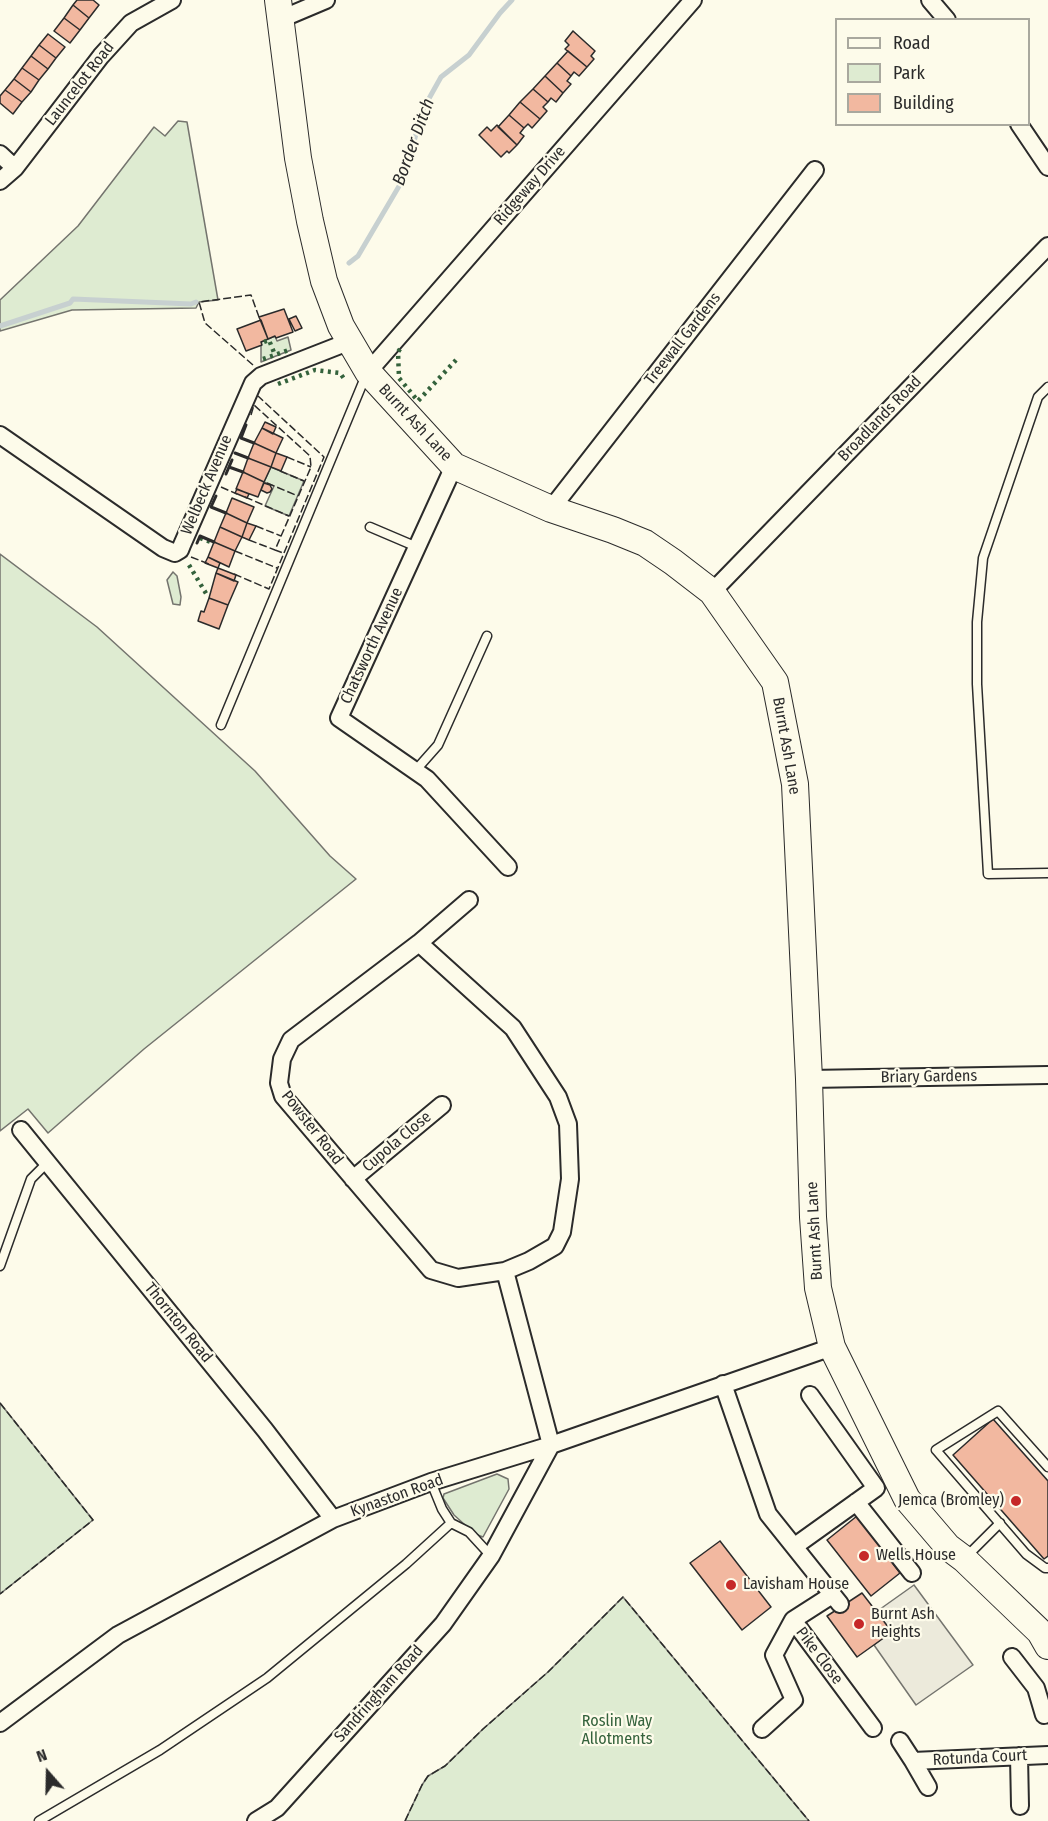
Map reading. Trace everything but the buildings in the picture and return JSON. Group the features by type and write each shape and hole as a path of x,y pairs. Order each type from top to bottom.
{"main road":[{"name":"Burnt Ash Lane","path":"279,10 298,158 324,281 348,342 368,372 454,466 551,509 645,543 673,562 712,592 775,682 795,784 813,1217 818,1288 832,1347 907,1499 948,1547 964,1559 1040,1632 1048,1646"}],"street":[{"name":"Launcelot Road","path":"0,182 15,168 101,56 130,23 172,0"},
{"path":"279,10 326,0"},
{"name":"Ridgeway Drive","path":"368,372 693,0"},
{"path":"930,0 945,18"},
{"path":"1020,126 1048,167"},
{"path":"0,154 15,168"},
{"name":"Treewall Gardens","path":"551,509 815,170"},
{"name":"Broadlands Road","path":"712,592 1048,246"},
{"name":"Welbeck Avenue","path":"0,435 163,548 176,553 180,550 253,382 261,376 348,342"},
{"name":"Chatsworth Avenue","path":"454,466 339,718 427,779 508,867"},
{"name":"Powster Road","path":"418,943 513,1028 558,1097 568,1124 570,1179 562,1232 555,1246 505,1271 458,1278 431,1270 283,1096 279,1083 282,1059 291,1040 418,943 469,900"},
{"name":"Briary Gardens","path":"809,1079 1048,1075"},
{"name":"Cupola Close","path":"352,1179 442,1105"},
{"name":"Thornton Road","path":"21,1130 266,1430 333,1519"},
{"path":"505,1271 552,1445"},
{"name":"Kynaston Road","path":"0,1724 118,1635 333,1519 431,1482 552,1445 832,1347"},
{"name":"Pike Close","path":"723,1384 768,1514 836,1599 793,1620 873,1728"},
{"path":"795,1546 876,1488 810,1395"},
{"name":"Sandringham Road","path":"256,1821 277,1808 442,1624 491,1556 552,1445"},
{"path":"856,1502 912,1573"},
{"path":"762,1729 794,1700 774,1655 793,1620"},
{"path":"1012,1658 1042,1684 1044,1715"},
{"name":"Rotunda Court","path":"900,1741 928,1787"},
{"name":"Rotunda Court","path":"913,1761 1048,1755"},
{"path":"1019,1756 1020,1806"}],"lane":[{"path":"221,725 368,372"},
{"path":"1048,387 1038,397 983,558 976,622 977,684 988,874 1048,873"},
{"path":"370,527 417,547"},
{"path":"414,771 438,745 487,636"},
{"path":"0,1266 31,1179 47,1163"},
{"path":"1048,1467 998,1410 936,1450 1026,1554 1048,1568"},
{"path":"431,1482 442,1509 451,1523 468,1532 491,1556"},
{"path":"39,1821 160,1750 267,1678 406,1564 451,1523"},
{"path":"964,1559 1000,1523"}],"green space":[{"path":"178,121 187,122 218,300 199,302 196,308 72,310 0,331 0,300 78,226 154,127 165,136"},
{"path":"275,336 277,341 288,337 291,350 261,362 261,342"},
{"path":"271,467 304,481 289,516 265,506 274,486 264,482"},
{"path":"0,554 97,627 255,771 330,856 356,879 144,1049 48,1133 28,1109 0,1131"},
{"path":"173,572 177,576 181,597 180,605 173,604 167,580"},
{"path":"0,1403 93,1520 0,1594"},
{"path":"497,1474 508,1479 509,1489 483,1537 475,1534 454,1515 443,1498 444,1494"},
{"name":"Roslin Way Allotments","path":"623,1597 809,1821 405,1821 428,1776 445,1766 548,1672"}],"shaded area":[{"path":"914,1585 973,1665 916,1705 874,1645 891,1632 876,1612"}],"waterway":[{"name":"Border Ditch","path":"349,263 358,256 405,176 422,111 441,77 469,55 512,0"},
{"name":"Border Ditch","path":"0,326 70,303 73,299 191,304 196,302"}],"hedge":[{"path":"264,342 269,340 275,355"},
{"path":"400,349 398,352 399,378 418,401 456,360"},
{"path":"263,359 289,350"},
{"path":"278,384 315,370 340,373 345,380"},
{"path":"200,538 211,542"},
{"path":"189,565 207,595"}],"fence":[{"path":"253,365 205,323 199,302 251,295 259,317"},
{"path":"234,574 269,589 324,457 258,396"},
{"path":"251,415 254,405 310,456 311,467 275,550 283,553"},
{"path":"287,457 311,467"},
{"path":"280,471 304,481"},
{"path":"267,483 298,496"},
{"path":"221,487 237,494"},
{"path":"245,497 289,516"},
{"path":"256,526 281,536"},
{"path":"249,540 275,550"},
{"path":"235,551 277,568"},
{"path":"191,557 209,564"},
{"path":"0,1403 93,1520 0,1594"},
{"path":"405,1821 428,1776 445,1766 548,1672 623,1597 809,1821"}],"wall":[{"path":"246,425 241,438 254,443"},
{"path":"235,453 248,458"},
{"path":"226,474 232,460"},
{"path":"229,467 243,472"},
{"path":"216,496 211,507 226,513"},
{"path":"197,543 200,536 214,542"}],"place":[{"name":"Jemca (Bromley)","path":"1016,1501"},
{"name":"Wells House","path":"864,1556"},
{"name":"Lavisham House","path":"731,1585"},
{"name":"Burnt Ash Heights","path":"859,1624"}]}
